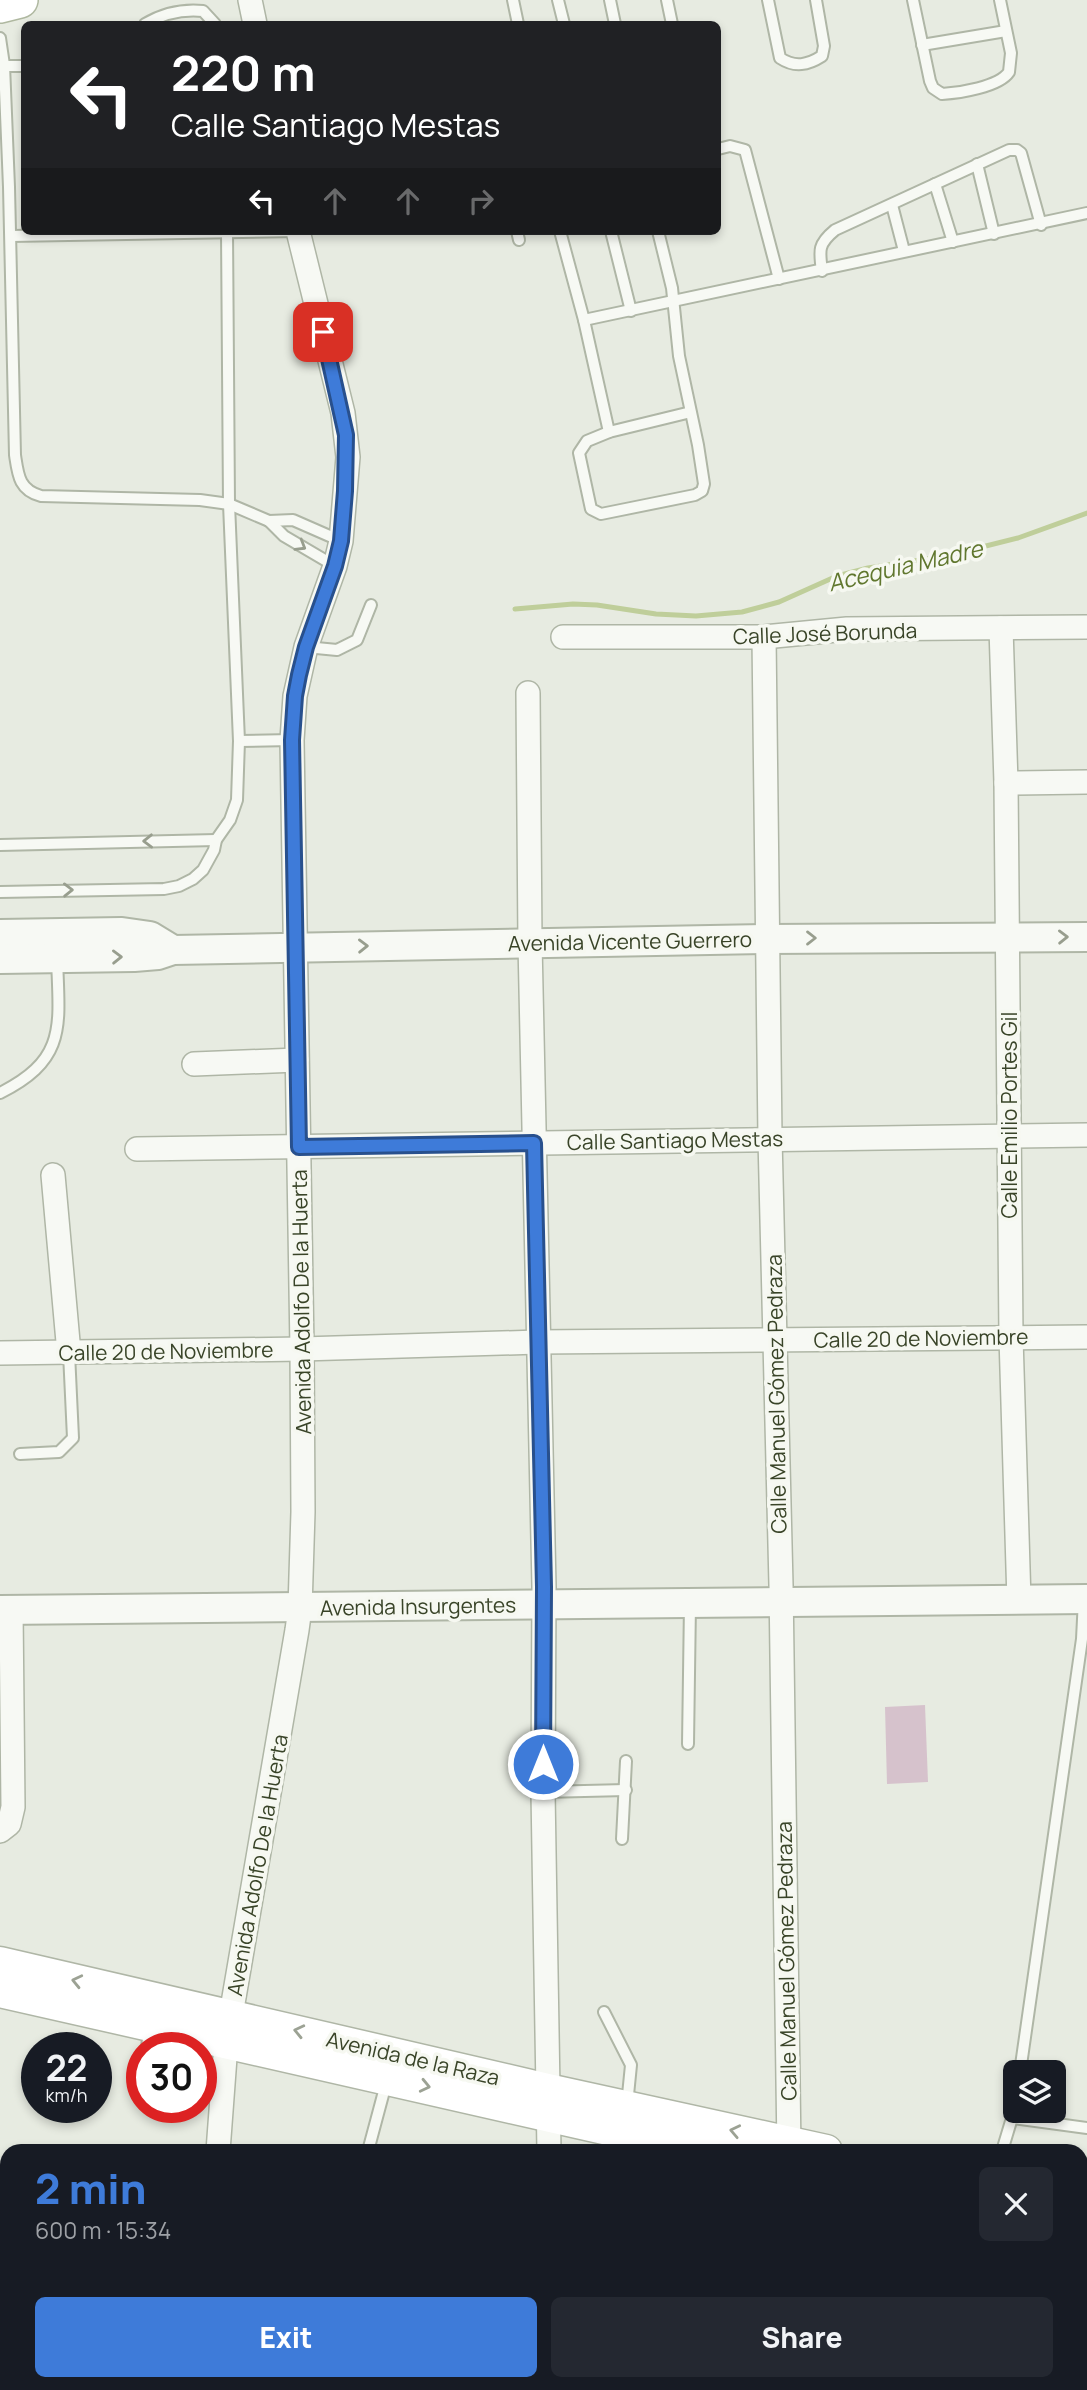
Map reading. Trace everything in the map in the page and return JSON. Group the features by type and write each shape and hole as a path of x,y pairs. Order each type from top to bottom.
{"main road":[{"path":"0,5 20,0"},
{"name":"Avenida de la Raza","path":"0,1963 387,2078 549,2102 627,2108 776,2144"},
{"name":"Avenida de la Raza","path":"0,1991 132,2032"},
{"name":"Avenida de la Raza","path":"206,2032 229,2030 549,2102 683,2144"}],"street":[{"path":"250,0 254,21"},
{"name":"Avenida Adolfo De la Huerta","path":"217,2074 229,2030 300,1608 303,1512 302,1349 292,740 295,696 306,647 335,566 341,541 348,457 336,382 299,235"},
{"name":"Calle José Borunda","path":"563,637 764,638 848,629 1087,627"},
{"name":"Calle Emilio Portes Gil","path":"1001,628 1006,783 1011,1337 1019,1601"},
{"name":"Calle Manuel Gómez Pedraza","path":"764,638 788,2144"},
{"path":"528,693 530,943 544,1604 543,1792 550,2144"},
{"path":"1006,783 1087,782"},
{"name":"Avenida Vicente Guerrero","path":"0,934 122,932 150,936 173,950"},
{"name":"Avenida Vicente Guerrero","path":"0,959 146,956 173,950 295,947 1087,937"},
{"path":"194,1064 297,1060"},
{"name":"Calle Santiago Mestas","path":"137,1149 1087,1135"},
{"path":"53,1175 69,1353"},
{"name":"Calle 20 de Noviembre","path":"0,1353 302,1349 538,1342 1087,1337"},
{"name":"Avenida Insurgentes","path":"5,1610 1086,1599"},
{"path":"0,1831 9,1824 13,1807 5,1610"},
{"name":"Avenida Adolfo De la Huerta","path":"214,2123 217,2144"}],"lane":[{"path":"513,0 516,21"},
{"path":"558,0 563,21"},
{"path":"610,0 614,21"},
{"path":"667,0 671,21"},
{"path":"768,0 780,58 800,65 814,61 822,55 824,46 816,0"},
{"path":"913,0 933,88 942,94 972,90 1005,77 1011,63 1000,0"},
{"path":"151,21 193,10 203,11 213,21"},
{"path":"922,45 1006,31"},
{"path":"0,38 11,236 15,455 18,472 29,493 59,498 200,500 229,504 269,521 284,536 335,566"},
{"path":"2,66 21,66"},
{"path":"721,148 730,146 745,150 779,279"},
{"path":"822,271 819,251 824,239 835,230 1009,150 1021,153 1041,225"},
{"path":"977,164 994,234"},
{"path":"934,184 953,242"},
{"path":"892,205 904,251"},
{"path":"584,320 822,271 904,251 1041,225 1087,213"},
{"path":"11,236 65,235"},
{"path":"0,892 164,889 179,886 203,870 214,850 216,840 230,820 237,800 239,741 229,504 227,235"},
{"path":"560,235 584,320 609,432"},
{"path":"612,235 631,311"},
{"path":"659,235 672,288 679,356 691,412 705,484 702,491 695,495 601,514 592,509 579,453 587,441 609,432 691,412"},
{"path":"269,521 293,520 341,541"},
{"path":"306,647 337,650 358,640 371,606"},
{"path":"239,741 292,740"},
{"path":"0,845 216,840"},
{"path":"0,1093 36,1071 48,1055 56,1036 59,1013 57,958"},
{"path":"20,1454 59,1452 73,1438 69,1353"},
{"path":"1022,2060 1086,1599"},
{"path":"688,1744 690,1604"},
{"path":"622,1839 626,1761"},
{"path":"543,1792 626,1790"},
{"path":"604,2012 631,2065 627,2108"},
{"path":"370,2144 387,2078"},
{"path":"1004,2144 1011,2123"},
{"path":"1063,2123 1087,2128"}],"shaded area":[{"path":"925,1705 928,1782 887,1784 885,1707"}],"waterway":[{"name":"Acequia Madre","path":"515,609 573,604 696,616 742,612 779,602 837,576 868,568 946,556 1018,538 1087,513"}],"route":[{"path":"323,332 343,413 348,457 341,541 335,566 306,647 295,696 292,740 299,1147 534,1143 544,1587 543,1764"}]}
